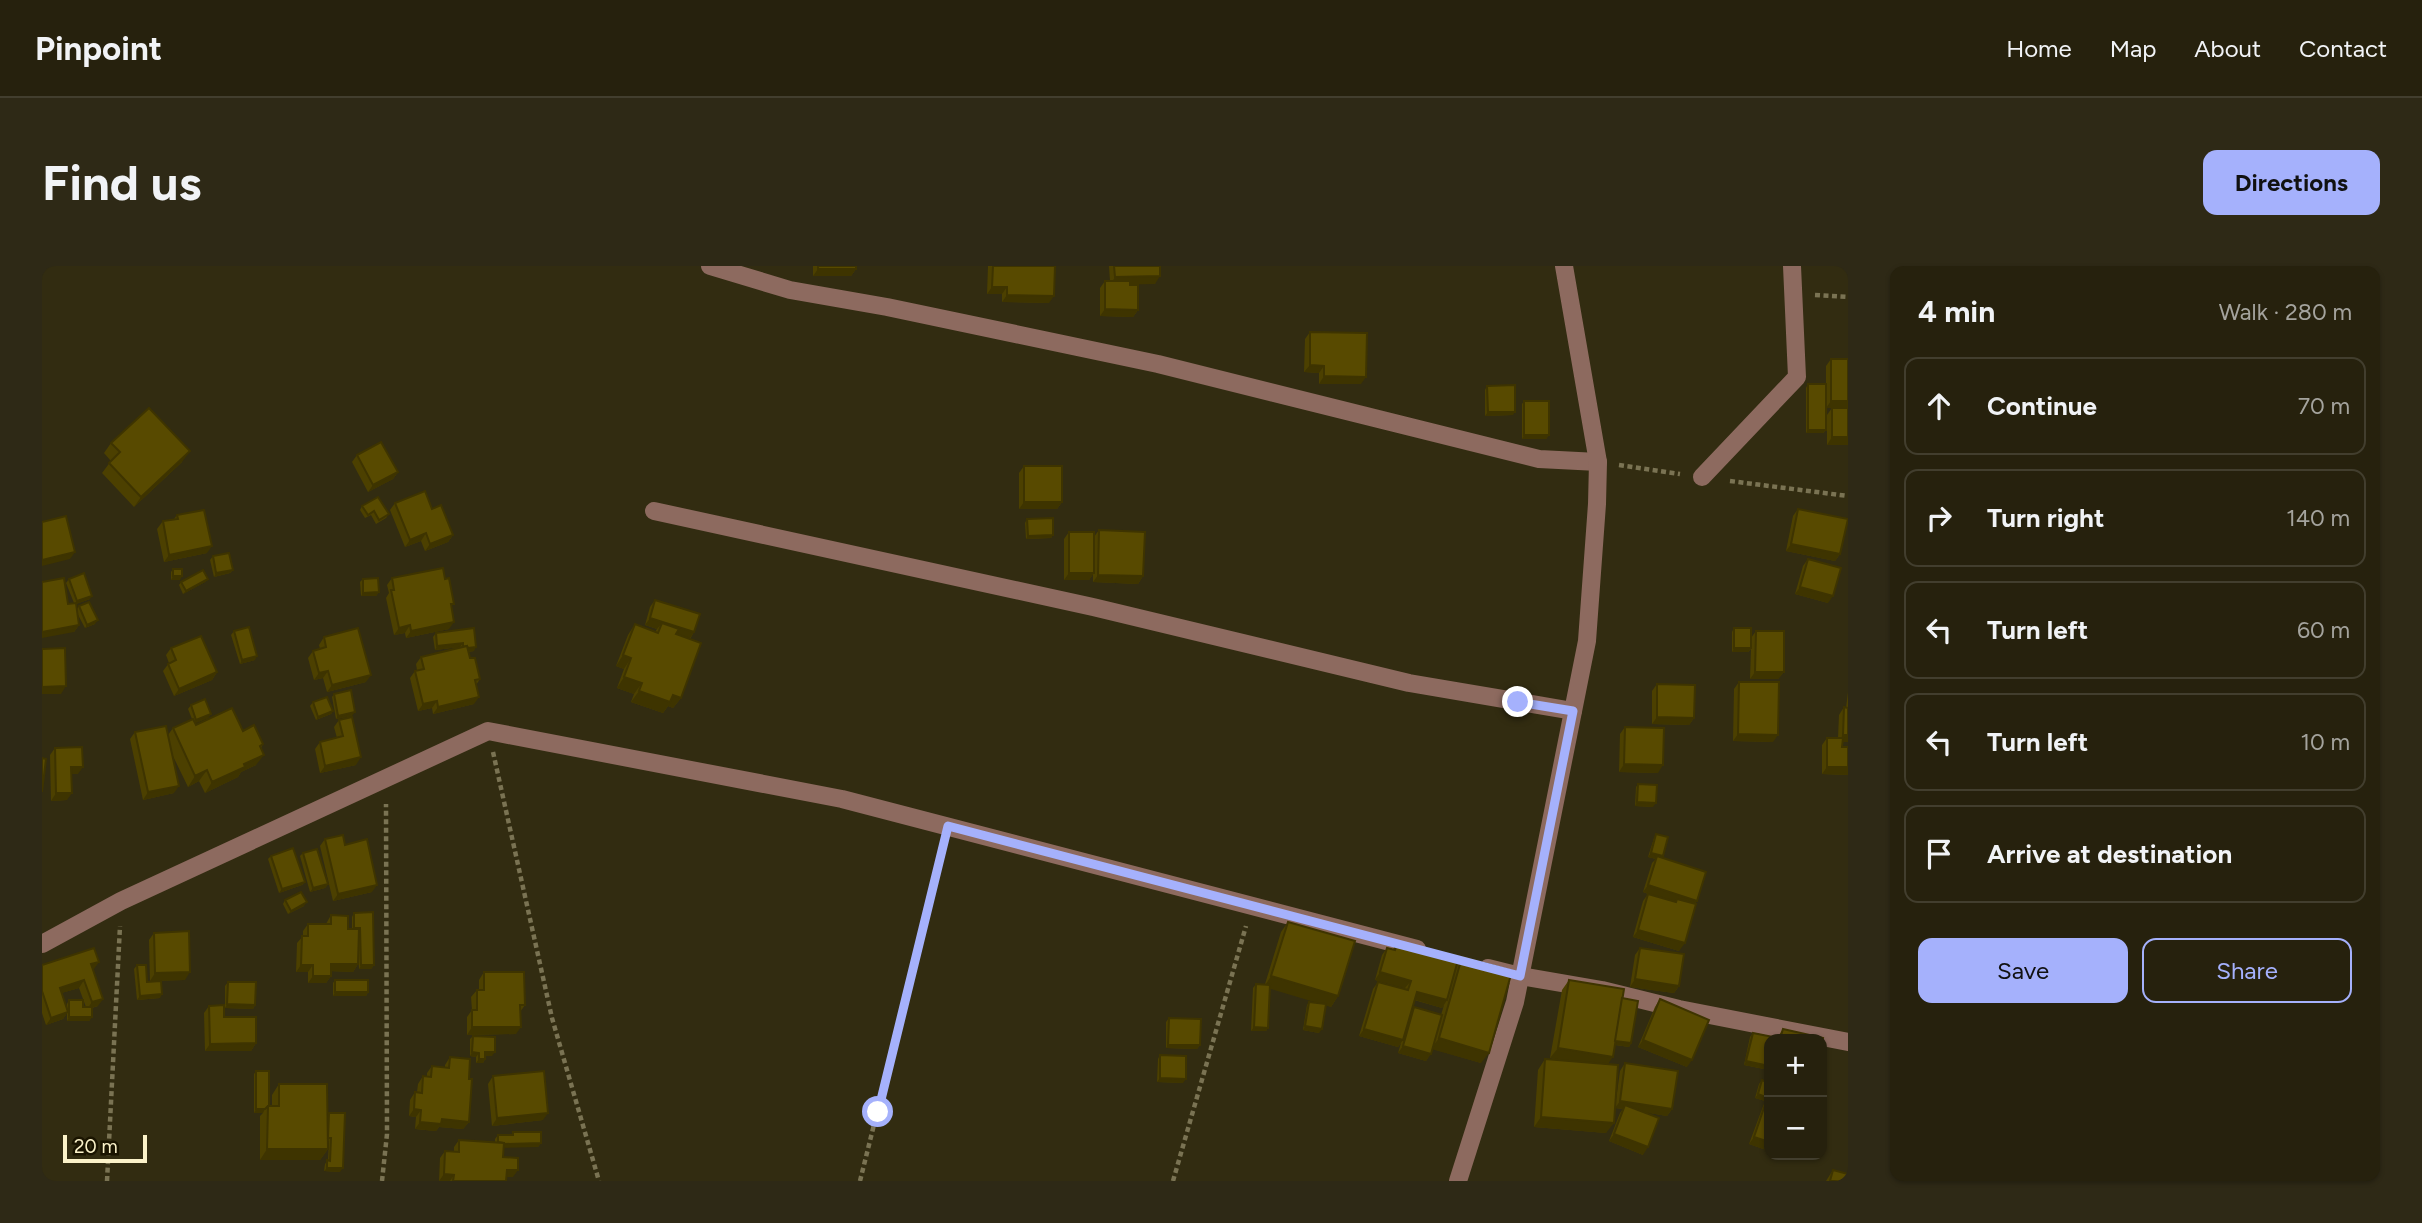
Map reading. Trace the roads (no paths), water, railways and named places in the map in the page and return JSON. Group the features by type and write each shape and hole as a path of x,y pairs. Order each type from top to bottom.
{"street":[{"path":"710,266 790,290 887,307 1171,367 1539,459 1598,462"},
{"path":"1458,1181 1515,1002 1587,640 1598,462 1564,266"},
{"path":"1702,477 1797,376 1792,266"},
{"path":"654,511 1093,607 1409,683 1573,711"},
{"path":"42,944 121,901 488,731 842,799 1440,955"},
{"path":"1466,962 1520,976 1602,990 1679,1009 1848,1042"}]}
